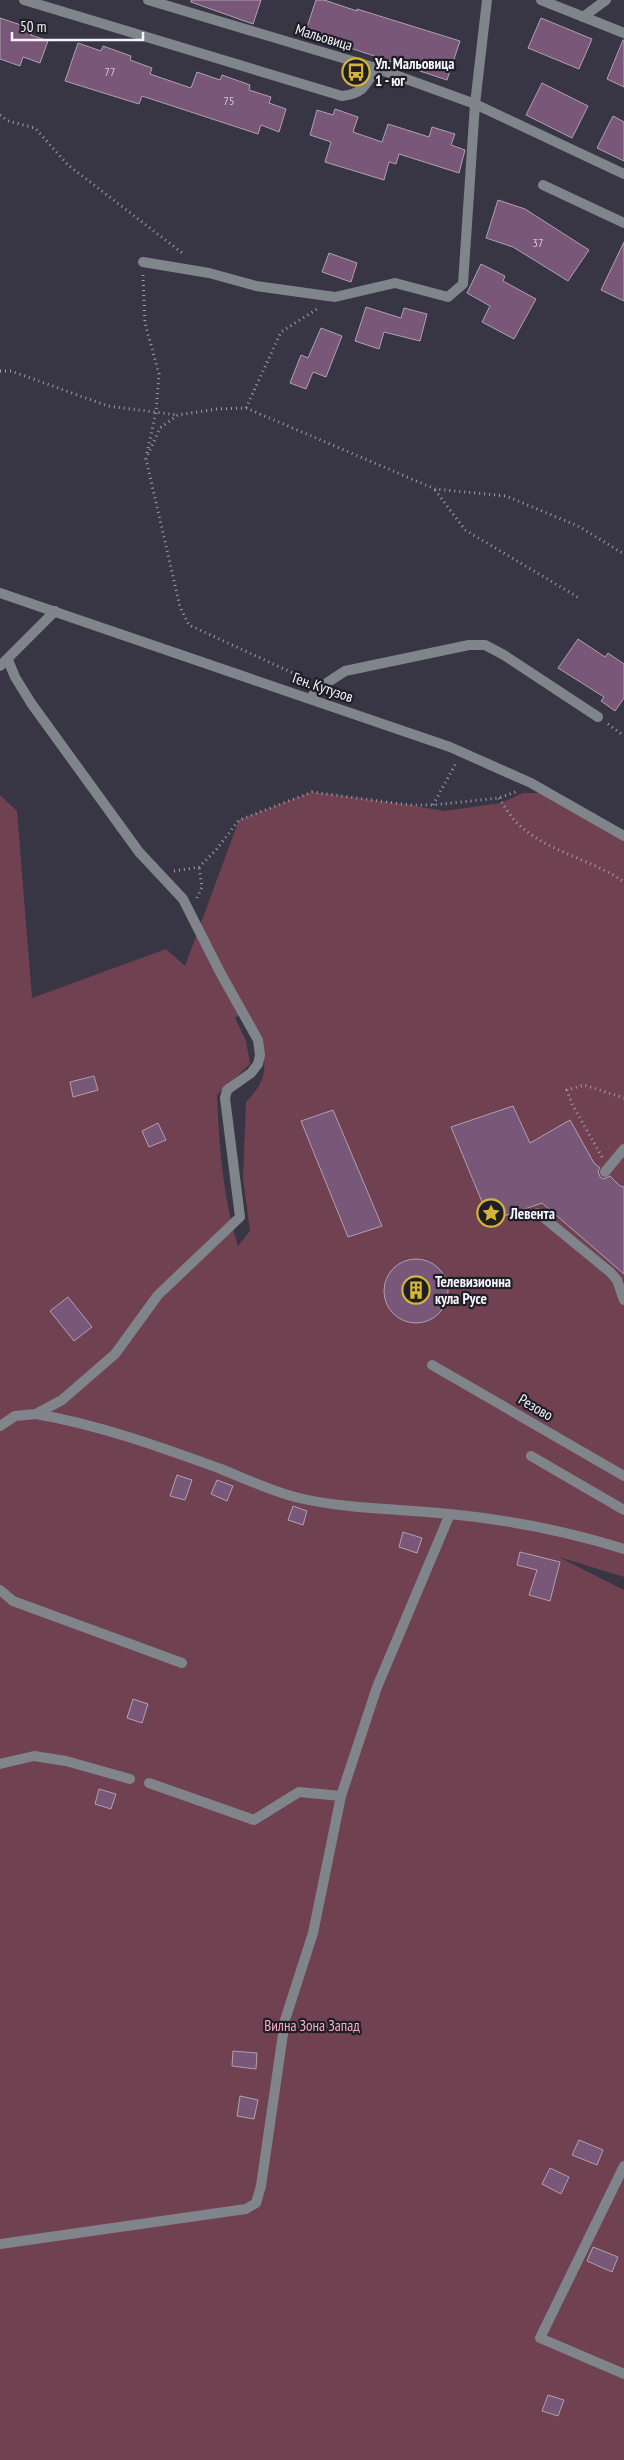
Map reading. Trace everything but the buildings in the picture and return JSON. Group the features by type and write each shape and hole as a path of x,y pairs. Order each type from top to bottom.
{"street":[{"path":"24,0 342,96 356,94 364,89 376,68"},
{"name":"Мальовица","path":"148,0 376,68 475,104 624,174"},
{"path":"143,262 208,273 256,286 335,298 395,284 448,297 462,284 475,104 487,0"},
{"path":"540,0 624,33"},
{"path":"583,17 606,0"},
{"path":"543,185 624,223"},
{"name":"Ген. Кутузов","path":"0,593 463,752 531,783 624,836"},
{"path":"36,1414 62,1400 115,1354 158,1295 240,1218 225,1098 227,1090 251,1072 258,1064 260,1055 258,1040 221,974 188,907 158,870 139,852 4,663 55,612"},
{"path":"310,698 322,686 345,671 469,645 485,645 504,655 598,717"},
{"path":"608,1168 624,1149"},
{"path":"538,1213 610,1272 617,1280 624,1300"},
{"name":"Резово","path":"432,1365 624,1476"},
{"path":"0,1426 15,1416 36,1414 98,1427 154,1445 299,1498 450,1514 535,1526 582,1535 624,1548"},
{"path":"531,1456 624,1510"},
{"path":"0,2244 246,2209 256,2204 261,2186 285,2020 313,1933 341,1796 377,1687 450,1514"},
{"path":"0,1590 13,1601 182,1663"},
{"path":"0,1764 34,1756 66,1761 130,1779"},
{"path":"149,1783 254,1820 299,1792 341,1796"},
{"path":"624,2166 540,2338 624,2374"}],"path":[{"path":"0,115 8,121 35,128 68,165 208,273"},
{"path":"143,262 145,323 158,374 156,412 146,459 180,607 189,625 322,686"},
{"path":"246,408 281,332 335,298"},
{"path":"0,371 11,371 108,406 178,415 246,408 372,464 434,489 506,496 578,526 624,554"},
{"path":"146,459 160,428 178,415"},
{"path":"434,489 465,530 581,599"},
{"path":"598,717 624,736"},
{"path":"433,805 463,752"},
{"path":"158,870 172,871 200,867 240,820 312,792 433,805 499,798 531,783"},
{"path":"499,798 515,821 552,846 601,868 624,882"},
{"path":"188,907 196,899 202,887 200,867"},
{"path":"608,1168 566,1090 584,1086 624,1098"}],"green space":[{"name":"Вилна Зона Запад","path":"312,792 444,811 501,803 523,793 550,793 624,836 624,1577 559,1557 624,1590 624,2460 0,2460 0,795 17,811 32,998 166,949 185,966 239,820","holes":["243,1013 261,1048 264,1058 264,1069 262,1079 246,1102 243,1178 250,1231 238,1246 229,1209 223,1171 217,1095 250,1064 246,1041 235,1018"]}],"place":[{"name":"Ул. Мальовица 1 - юг","path":"356,72"},
{"name":"Левента","path":"491,1213"},
{"name":"Телевизионна кула Русе","path":"416,1290"}]}
